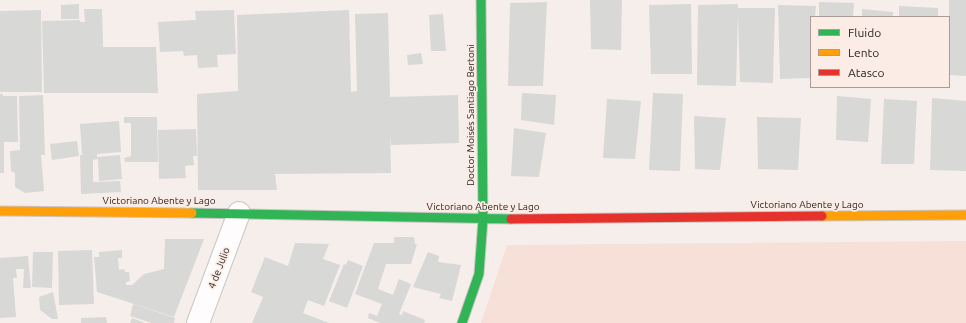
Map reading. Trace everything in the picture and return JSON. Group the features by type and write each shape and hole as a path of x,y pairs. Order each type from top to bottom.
{"street":[{"name":"Doctor Moisés Santiago Bertoni","path":"462,323 479,274 483,219 481,0"},
{"name":"Victoriano Abente y Lago","path":"0,211 240,213 483,219 966,215"},
{"name":"4 de Julio","path":"198,323 240,213"}],"shaded area":[{"path":"966,241 966,323 481,323 507,245"}],"building":[{"path":"590,0 622,0 621,50 591,49"},
{"path":"949,0 966,0 966,76 950,75"},
{"path":"547,2 543,86 508,86 510,3"},
{"path":"819,2 854,3 853,16 819,16"},
{"path":"79,4 79,19 61,19 61,5"},
{"path":"691,4 692,74 651,74 649,5"},
{"path":"738,4 738,8 775,8 773,83 740,82 738,15 736,86 697,85 698,5"},
{"path":"778,5 816,6 815,16 810,16 810,78 780,79"},
{"path":"899,6 938,8 938,16 899,16"},
{"path":"84,9 102,9 103,47 156,47 158,93 44,93 42,21 80,20 80,22 85,22"},
{"path":"862,9 893,12 893,16 862,16"},
{"path":"41,10 42,92 0,92 0,11"},
{"path":"234,10 236,54 217,55 218,67 198,68 197,55 184,56 183,51 160,52 158,22 196,20 195,11"},
{"path":"349,10 351,92 357,91 355,14 388,13 390,97 458,95 459,143 391,145 390,135 391,173 275,174 277,190 198,190 197,94 238,91 237,15"},
{"path":"443,14 446,51 431,51 429,15"},
{"path":"421,53 423,64 408,65 407,55"},
{"path":"522,93 556,95 554,125 521,120"},
{"path":"653,93 683,94 680,171 649,170"},
{"path":"0,94 3,94 3,96 17,96 18,142 4,142 4,173 0,173"},
{"path":"43,95 45,155 41,155 44,191 25,193 15,187 15,173 11,171 10,151 20,150 19,96"},
{"path":"837,96 871,99 868,142 836,140"},
{"path":"932,98 966,101 966,171 930,170"},
{"path":"607,99 641,101 635,159 603,158"},
{"path":"884,99 917,101 914,164 881,164"},
{"path":"694,116 726,118 720,170 695,169"},
{"path":"124,117 157,117 158,162 125,162 124,158 131,156 131,123 124,123"},
{"path":"757,117 801,118 798,170 758,169"},
{"path":"119,121 121,152 97,154 97,157 120,155 122,179 99,181 98,159 93,160 93,182 120,181 121,192 81,194 80,155 82,155 80,124"},
{"path":"514,128 546,133 539,177 511,176"},
{"path":"196,129 197,156 193,156 194,165 185,166 186,178 159,179 158,130"},
{"path":"77,141 79,156 52,160 50,144"},
{"path":"394,237 414,237 415,244 417,244 411,264 386,264 378,289 393,295 399,279 411,284 399,314 402,315 403,311 425,320 424,323 380,323 368,318 369,313 377,316 382,304 355,294 374,243 394,243"},
{"path":"165,239 204,239 174,317 97,292 94,257 99,257 99,252 122,250 122,258 118,258 119,270 124,269 125,272 129,272 130,281 126,282 126,285 132,285 144,274 164,269"},
{"path":"295,243 329,244 323,259 340,265 324,306 308,300 303,313 329,323 252,323 263,297 251,292 265,257 288,266"},
{"path":"92,250 94,304 59,305 58,251"},
{"path":"33,252 53,252 52,288 32,287"},
{"path":"428,252 439,256 438,262 461,265 452,301 439,298 441,294 413,287"},
{"path":"28,256 31,288 23,288 24,269 16,269 17,278 13,278 16,317 0,318 0,258"},
{"path":"348,260 363,266 347,308 329,301 344,264 346,265"},
{"path":"53,292 58,319 52,319 40,310 39,297"},
{"path":"133,304 175,318 174,323 152,323 130,316"},
{"path":"106,317 107,323 81,323 81,318"},
{"path":"132,318 145,323 130,323"}],"traffic: fast":[{"path":"462,323 479,274 483,219 481,0"},
{"path":"192,213 511,219"}],"traffic: slow":[{"path":"0,211 192,213"},
{"path":"822,216 966,215"}],"traffic: jam":[{"path":"511,219 822,216"}]}
